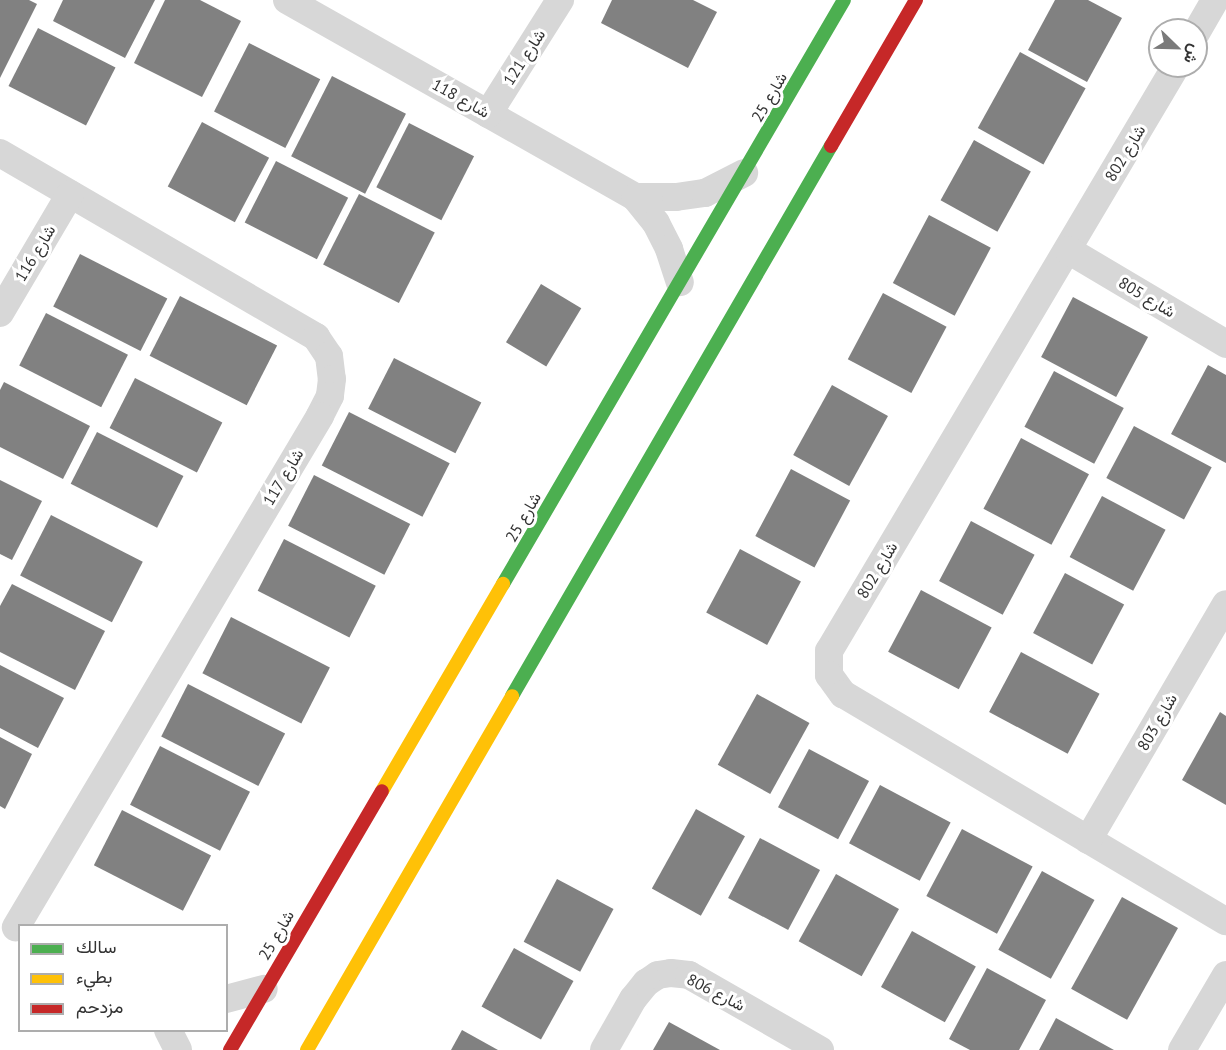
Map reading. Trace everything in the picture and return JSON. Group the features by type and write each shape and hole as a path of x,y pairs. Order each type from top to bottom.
{"street":[{"name":"شارع 118","path":"287,0 635,197 656,223 669,249 680,282"},
{"name":"شارع 121","path":"488,114 560,0"},
{"name":"شارع 25","path":"230,1050 844,0"},
{"path":"307,1050 916,0"},
{"path":"1205,18 1215,0"},
{"name":"شارع 802","path":"1169,78 829,651 829,675 843,694 1226,921"},
{"name":"شارع 117","path":"0,153 316,337 329,356 332,379 330,396 320,416 12,924"},
{"name":"شارع 118","path":"635,197 676,197 705,193 744,173"},
{"name":"شارع 116","path":"0,313 70,194"},
{"name":"شارع 805","path":"1068,249 1226,344"},
{"name":"شارع 803","path":"1088,840 1226,604"},
{"name":"شارع 806","path":"604,1050 633,999 646,984 658,975 671,973 689,975 820,1050"},
{"path":"1182,1050 1226,975"},
{"path":"228,998 264,989"},
{"path":"169,1032 178,1050"}],"building":[{"path":"0,0 29,0 37,4 0,78"},
{"path":"63,0 155,0 125,58 53,21"},
{"path":"165,0 200,0 241,21 202,97 134,63"},
{"path":"612,0 693,0 717,12 688,68 601,23"},
{"path":"1055,0 1088,0 1122,18 1087,82 1028,50"},
{"path":"38,28 116,67 86,125 8,86"},
{"path":"249,43 320,79 285,148 214,112"},
{"path":"1020,52 1086,88 1043,164 978,128"},
{"path":"332,76 406,114 365,194 291,156"},
{"path":"202,122 269,158 235,222 168,186"},
{"path":"409,123 474,156 441,220 376,187"},
{"path":"974,140 1031,172 997,232 941,200"},
{"path":"276,161 348,198 317,259 245,222"},
{"path":"359,194 435,233 399,303 323,264"},
{"path":"929,215 991,248 955,316 893,283"},
{"path":"80,254 167,298 141,351 53,307"},
{"path":"541,284 581,308 546,366 506,342"},
{"path":"883,293 947,327 911,393 848,359"},
{"path":"180,296 277,345 247,405 150,356"},
{"path":"1073,297 1148,337 1116,397 1041,357"},
{"path":"46,313 128,355 101,407 19,366"},
{"path":"394,358 481,402 455,453 368,409"},
{"path":"1208,365 1226,375 1226,463 1171,434"},
{"path":"1054,371 1124,408 1094,464 1024,427"},
{"path":"135,378 222,422 197,472 110,428"},
{"path":"4,382 90,426 63,479 0,447 0,390"},
{"path":"832,385 888,416 849,486 793,455"},
{"path":"349,412 450,463 422,517 322,465"},
{"path":"1134,426 1212,467 1184,519 1106,478"},
{"path":"97,432 183,476 157,528 71,484"},
{"path":"1021,438 1089,474 1051,545 983,509"},
{"path":"791,469 850,500 814,568 755,536"},
{"path":"314,475 410,524 384,575 288,526"},
{"path":"0,480 42,501 12,560 0,554"},
{"path":"1102,496 1166,530 1133,591 1070,557"},
{"path":"51,515 143,562 112,622 20,576"},
{"path":"971,521 1035,555 1003,615 939,581"},
{"path":"284,539 376,586 349,637 258,591"},
{"path":"740,549 801,581 767,645 706,613"},
{"path":"1065,573 1124,604 1092,664 1033,633"},
{"path":"12,584 105,631 75,690 0,652 0,606"},
{"path":"921,590 992,628 959,689 888,652"},
{"path":"231,617 330,667 301,724 202,673"},
{"path":"1021,652 1100,694 1068,754 989,712"},
{"path":"0,665 64,698 38,748 0,728"},
{"path":"188,684 285,733 258,786 161,737"},
{"path":"757,694 809,723 770,794 718,765"},
{"path":"1220,712 1226,716 1226,805 1182,780"},
{"path":"0,737 32,754 5,809 0,806"},
{"path":"160,746 250,792 220,851 130,805"},
{"path":"809,749 869,781 838,839 778,807"},
{"path":"880,785 951,823 920,881 849,843"},
{"path":"696,809 745,836 701,916 652,889"},
{"path":"122,810 211,855 183,911 94,865"},
{"path":"962,829 1033,867 997,934 926,896"},
{"path":"760,838 820,870 788,930 728,898"},
{"path":"1042,871 1094,900 1051,979 998,950"},
{"path":"836,874 899,909 862,976 799,941"},
{"path":"557,879 614,909 580,972 524,942"},
{"path":"1122,897 1178,928 1127,1020 1071,989"},
{"path":"912,931 976,966 945,1022 881,987"},
{"path":"514,948 573,981 541,1040 482,1007"},
{"path":"987,968 1046,1000 1019,1050 970,1050 949,1039"},
{"path":"1056,1018 1114,1050 1039,1050"},
{"path":"669,1022 720,1050 653,1050"},
{"path":"462,1030 498,1050 451,1050"}],"traffic: fast":[{"path":"503,584 844,0"},
{"path":"512,696 831,146"}],"traffic: slow":[{"path":"382,791 503,584"},
{"path":"307,1050 512,696"}],"traffic: jam":[{"path":"831,146 916,0"},
{"path":"230,1050 382,791"}]}
